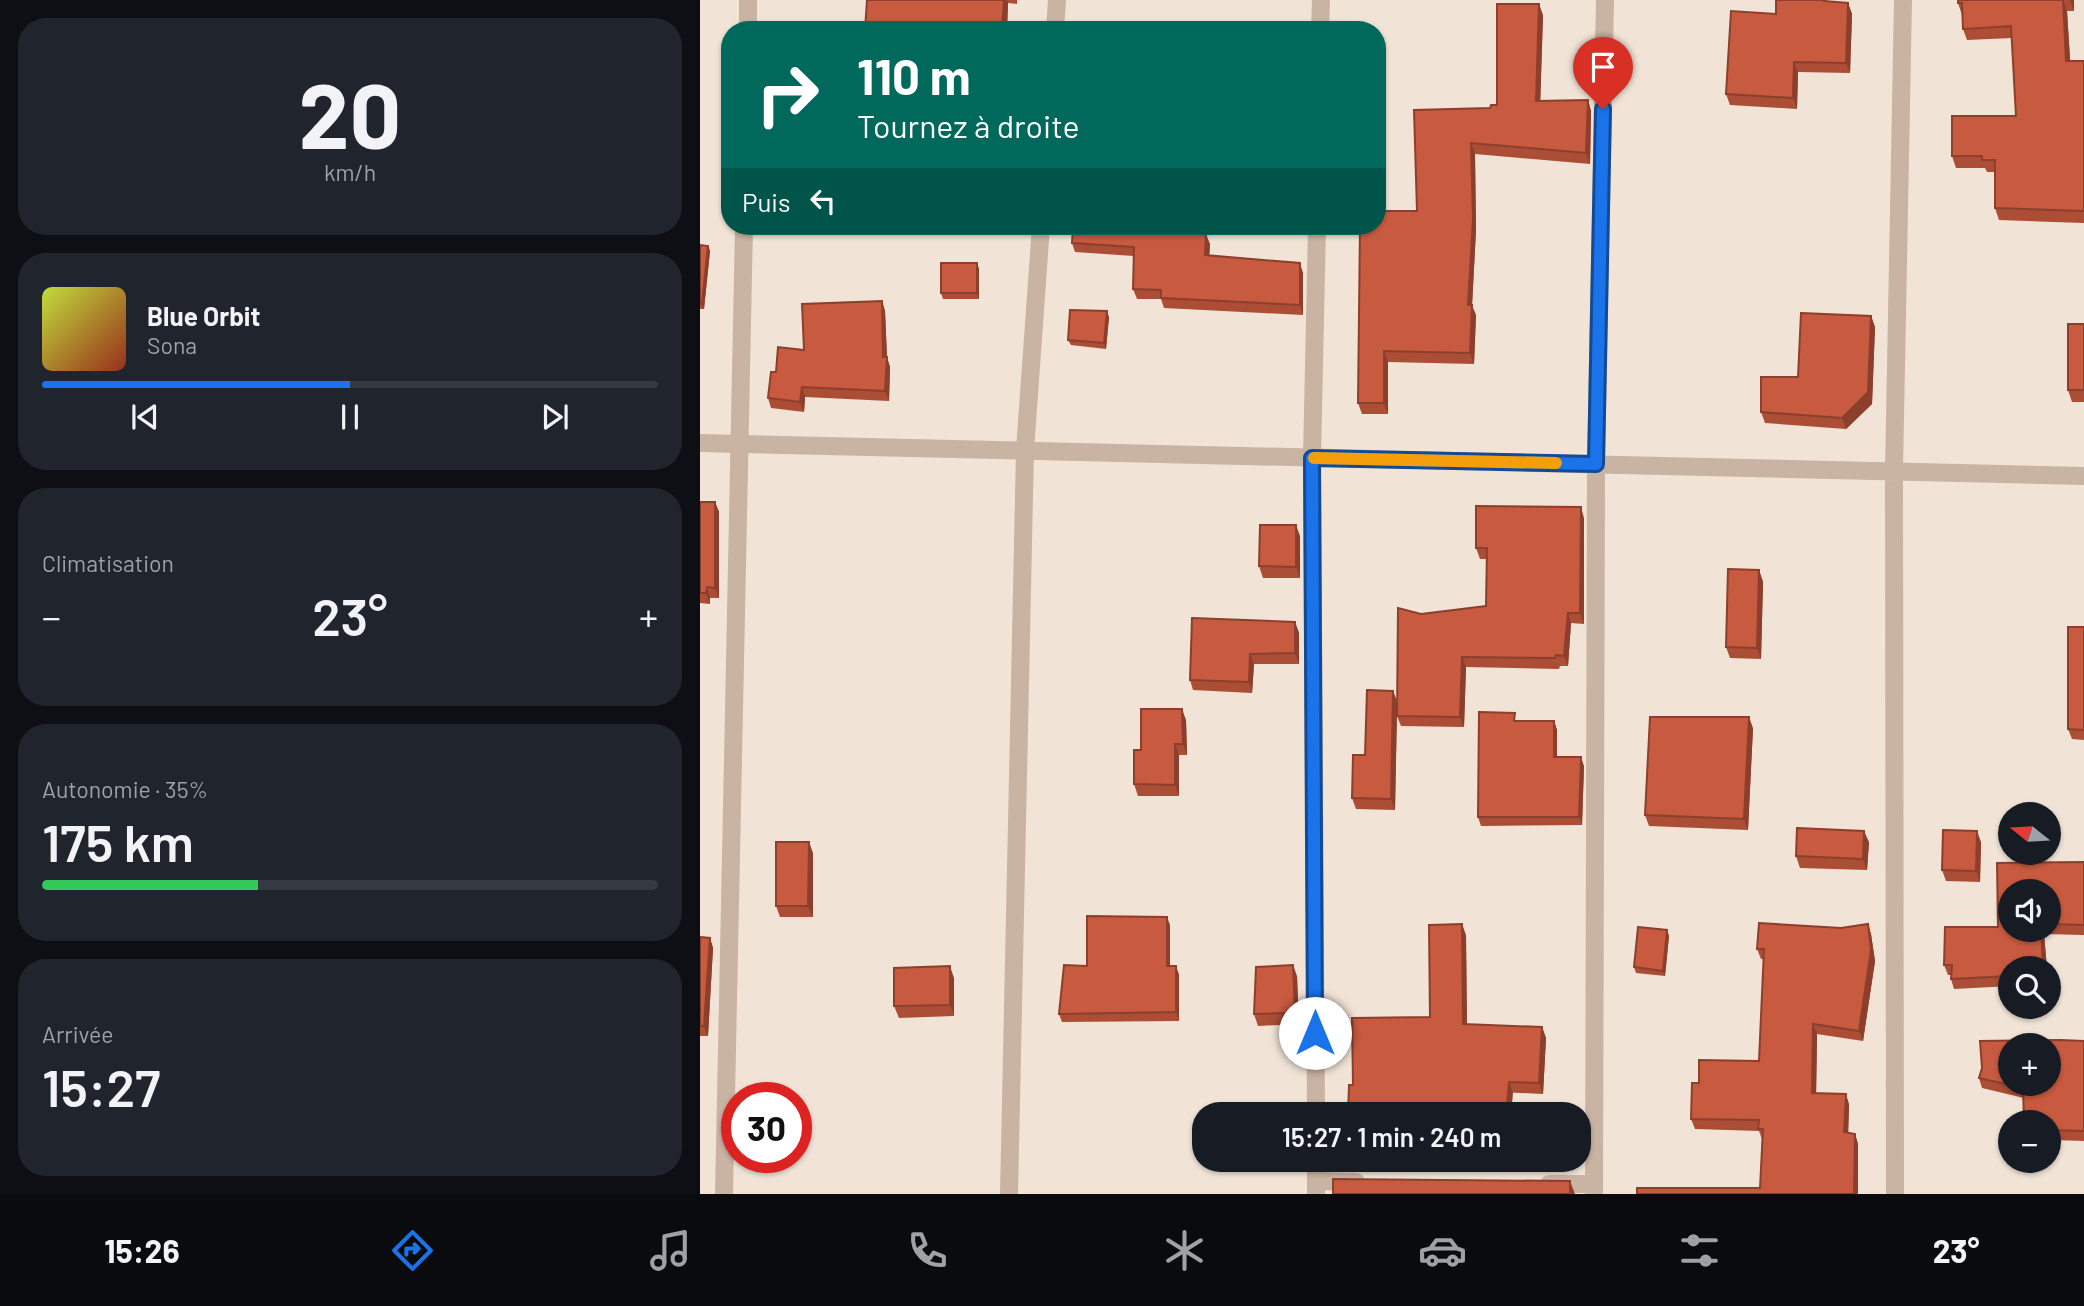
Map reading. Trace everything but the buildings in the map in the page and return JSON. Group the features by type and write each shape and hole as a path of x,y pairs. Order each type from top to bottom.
{"street":[{"path":"748,0 748,21"},
{"path":"1056,21 1057,0"},
{"path":"1320,21 1321,0"},
{"path":"1525,1183 1594,1189 1596,464 1605,0"},
{"path":"1895,1194 1894,471 1903,0"},
{"path":"724,1194 744,235"},
{"path":"1009,1194 1025,450 1040,235"},
{"path":"1316,1102 1312,458 1317,235"},
{"path":"700,443 2084,476"},
{"path":"1316,1188 1372,1182"}],"slow traffic":[{"path":"1314,458 1556,463"}],"route":[{"path":"1315,1033 1312,458 1596,464 1603,109"}]}
